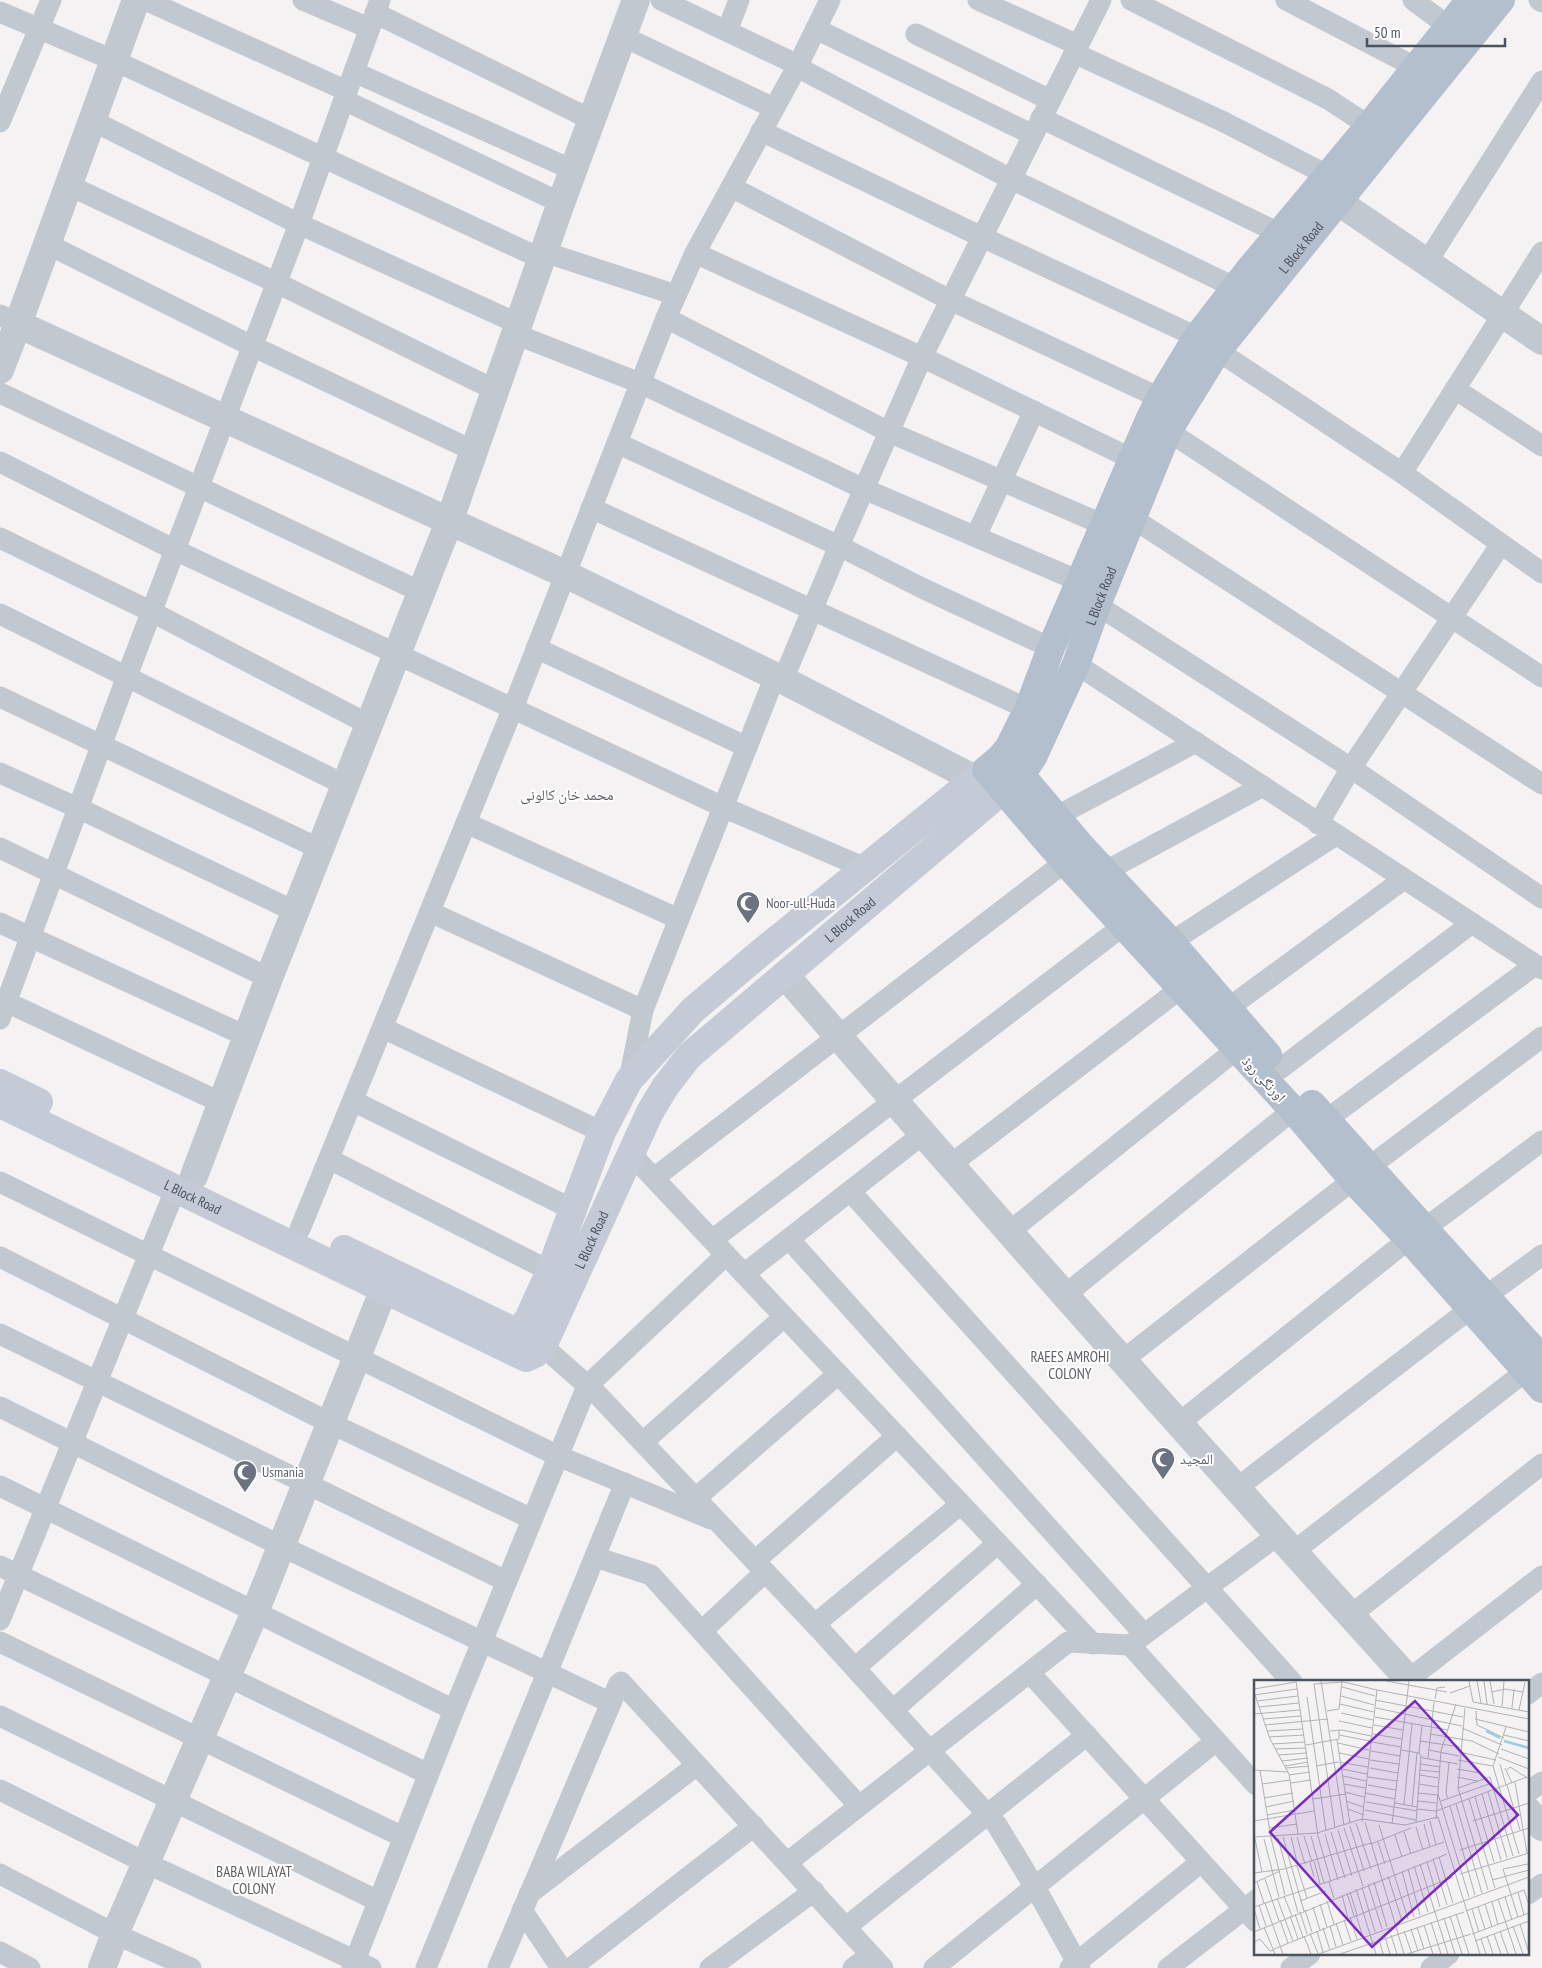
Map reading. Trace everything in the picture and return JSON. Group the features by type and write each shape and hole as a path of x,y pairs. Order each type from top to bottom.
{"main road":[{"name":"L Block Road","path":"0,1083 384,1289 516,1355 526,1358 535,1354 543,1346 650,1112 689,1056 1012,783 1032,757 1076,664 1097,605 1168,431 1236,288 1248,270 1369,126 1470,0"},
{"name":"L Block Road","path":"0,1104 300,1230 391,1271 512,1330 521,1328 528,1320 550,1271 602,1132 629,1080 694,1010 765,949 987,768 1009,747 1028,709 1051,648 1160,398 1337,201 1501,0"},
{"name":"اورنگی روڈ","path":"987,768 1012,783 1045,822 1106,871 1171,942 1190,981 1237,1050 1293,1110 1361,1174 1478,1302 1537,1373"},
{"name":"اورنگی روڈ","path":"1045,822 1065,862 1124,926 1227,1009 1326,1120 1361,1174"}],"street":[{"path":"0,122 6,93 39,30 51,0"},
{"path":"0,370 9,320 47,244 136,0"},
{"path":"146,0 348,87 574,170"},
{"path":"303,0 375,14 592,120"},
{"path":"0,1620 9,1570 46,1508 149,1254 222,1103 248,1037 269,978 449,522 543,255 636,0"},
{"path":"661,0 798,66 1011,179 1236,288"},
{"path":"727,31 739,0"},
{"path":"300,1230 513,708 666,318 695,252 798,66 830,0"},
{"path":"978,0 1327,175"},
{"path":"629,1080 643,1010 747,746 812,610 922,357 1101,0"},
{"path":"1131,0 1328,99 1369,126"},
{"path":"1286,0 1415,67"},
{"path":"1413,0 1448,26"},
{"path":"0,12 113,60 323,158 543,255 676,295"},
{"path":"222,1103 2,1006 30,938 198,487 277,283 375,14"},
{"path":"816,29 1041,118 1279,233"},
{"path":"916,34 1041,118"},
{"path":"622,36 774,108"},
{"path":"1427,262 1542,81"},
{"path":"348,87 562,203"},
{"path":"91,120 299,224 517,329 640,383 864,489 1080,581"},
{"path":"762,132 1208,344 1402,473 1542,573"},
{"path":"68,185 277,283 495,390"},
{"path":"731,188 950,300 1160,398"},
{"path":"1337,201 1542,341"},
{"path":"47,244 252,346 474,451"},
{"path":"695,252 922,357 1132,460"},
{"path":"1402,473 1542,252"},
{"path":"666,318 889,432 1104,525"},
{"path":"9,320 565,574 779,678 987,768"},
{"path":"1455,389 1542,446"},
{"path":"0,393 421,592"},
{"path":"976,536 1034,411"},
{"path":"1168,431 1542,677"},
{"path":"617,443 839,546 922,588 1051,648"},
{"path":"0,462 175,550 723,807 865,868"},
{"path":"591,508 1028,709"},
{"path":"1132,518 1542,784"},
{"path":"0,538 152,612 370,725"},
{"path":"1318,824 1351,768 1501,544"},
{"path":"1097,605 1351,768 1542,898"},
{"path":"0,614 345,785"},
{"path":"536,648 747,746"},
{"path":"1076,664 1539,967 1326,1120"},
{"path":"0,697 320,849"},
{"path":"1045,822 1196,742"},
{"path":"0,773 296,912"},
{"path":"1106,871 1263,786"},
{"path":"466,823 679,919"},
{"path":"1171,942 1336,835"},
{"path":"0,848 269,978"},
{"path":"654,1178 1065,862"},
{"path":"1227,1009 1404,879"},
{"path":"430,912 643,1010"},
{"path":"0,923 248,1037"},
{"path":"1280,1069 1472,923"},
{"path":"0,1790 146,1864 359,1965 378,1901 403,1837 587,1386 719,1247 894,1101 1124,926"},
{"path":"785,975 1009,1232 1285,1543 1410,1680 1542,1576"},
{"path":"950,1165 1190,981"},
{"path":"383,1028 602,1132"},
{"path":"1123,1360 1361,1174 1542,1037"},
{"path":"1009,1232 1237,1050"},
{"path":"353,1101 572,1209"},
{"path":"1065,1295 1293,1110"},
{"path":"744,1274 923,1134"},
{"path":"1179,1423 1416,1234 1542,1141"},
{"path":"630,1153 1093,1644"},
{"path":"328,1160 550,1271"},
{"path":"0,1182 558,1456 718,1522"},
{"path":"850,1192 1290,1680"},
{"path":"789,1239 1137,1640 1216,1741 1254,1783"},
{"path":"1237,1488 1478,1302 1542,1255"},
{"path":"0,1257 330,1423 532,1519"},
{"path":"102,1968 255,1612 384,1289"},
{"path":"643,1442 784,1317"},
{"path":"521,1328 587,1386 643,1442 815,1624 997,1825 1035,1887 1076,1966 1201,1862"},
{"path":"0,1334 98,1380 506,1581"},
{"path":"788,1862 1068,1642 1093,1644 1137,1640 1207,1587 1285,1543 1537,1373"},
{"path":"696,1498 838,1374"},
{"path":"0,1407 281,1546 611,1703"},
{"path":"702,1631 760,1566 897,1436"},
{"path":"1351,1615 1542,1464"},
{"path":"426,1968 624,1483"},
{"path":"0,1486 454,1710"},
{"path":"815,1624 961,1504"},
{"path":"855,1668 998,1543"},
{"path":"595,1557 651,1575 859,1806"},
{"path":"9,1570 428,1774"},
{"path":"893,1710 1037,1584"},
{"path":"0,1642 403,1837"},
{"path":"1030,1673 1201,1862 1252,1910 1168,1968"},
{"path":"498,1968 618,1685 621,1682 788,1862 877,1962 853,1968"},
{"path":"1530,1692 1542,1683"},
{"path":"0,1716 172,1802 378,1901"},
{"path":"846,1926 1087,1735"},
{"path":"934,1968 1216,1741"},
{"path":"525,1903 698,1764"},
{"path":"1530,1791 1542,1782"},
{"path":"1530,1813 1542,1827"},
{"path":"570,1968 754,1826"},
{"path":"0,1874 115,1934 191,1968"},
{"path":"1530,1893 1542,1884"},
{"path":"710,1968 814,1891"},
{"path":"525,1903 561,1968"},
{"path":"0,1952 30,1968"},
{"path":"1431,1968 1446,1956"}],"place":[{"name":"Noor-ull-Huda","path":"748,924"},
{"name":"المجید","path":"1163,1480"},
{"name":"Usmania","path":"245,1493"}],"district":[{"name":"محمد خان کالونی","path":"567,795"},
{"name":"RAEES AMROHI COLONY","path":"1070,1366"},
{"name":"BABA WILAYAT COLONY","path":"254,1880"}]}
